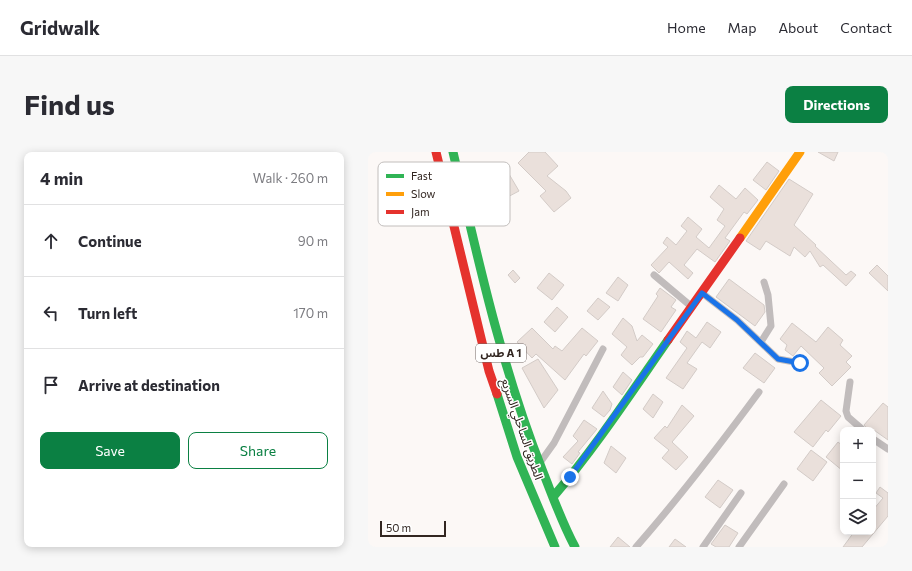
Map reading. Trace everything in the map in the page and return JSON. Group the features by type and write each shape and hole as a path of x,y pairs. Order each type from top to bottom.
{"main road":[{"name":"الطريق الساحلي السريع","path":"436,152 438,162"},
{"name":"الطريق الساحلي السريع","path":"453,152 455,162"},
{"path":"553,498 580,464 800,152"},
{"name":"الطريق الساحلي السريع","path":"454,226 489,371 517,457 555,547"},
{"name":"الطريق الساحلي السريع","path":"471,226 501,353 521,417 553,498 575,547"}],"street":[{"path":"654,275 692,307"},
{"path":"761,342 771,326 768,295 764,282"},
{"path":"702,293 737,320 778,359 800,363"},
{"path":"539,464 554,443 604,349"},
{"path":"850,382 846,412 848,417 860,427"},
{"path":"636,547 715,452 759,392"},
{"path":"876,441 888,449"},
{"path":"739,547 784,484"},
{"path":"703,547 741,493"}],"building":[{"path":"529,152 545,152 558,166 547,176 566,191 571,198 554,212 540,196 546,191 518,163"},
{"path":"818,152 838,152 834,161"},
{"path":"767,162 779,171 766,190 753,180"},
{"path":"510,176 519,191 510,196"},
{"path":"789,179 813,194 794,225 846,275 851,271 856,275 846,286 823,265 820,267 810,251 805,257 794,247 790,256 766,241 760,250 746,241"},
{"path":"719,185 736,199 745,188 758,200 747,214 744,212 725,238 730,241 715,262 697,249 684,265 693,273 688,279 669,262 659,273 651,265 668,247 663,243 667,237 676,245 687,231 681,226 688,217 702,229 696,237 709,248 725,226 717,220 724,209 710,197"},
{"path":"877,265 888,276 888,291 869,273"},
{"path":"513,270 520,278 515,283 508,275"},
{"path":"549,273 564,285 552,300 537,288"},
{"path":"618,277 628,285 618,301 606,293"},
{"path":"729,279 764,305 765,312 755,326 716,297"},
{"path":"660,288 676,300 671,307 676,310 661,332 643,319 658,296 656,294"},
{"path":"598,298 610,307 598,320 587,311"},
{"path":"557,307 568,317 555,332 544,322"},
{"path":"623,318 632,326 637,341 642,335 653,344 643,357 640,357 632,365 621,355 627,347 612,334"},
{"path":"707,322 721,332 710,348 702,342 687,363 697,369 683,389 666,378 687,348 680,342 687,331 696,338"},
{"path":"792,323 816,342 828,327 843,340 840,345 852,356 846,362 851,367 832,386 819,373 824,368 801,346 793,356 785,350 787,345 780,339"},
{"path":"532,328 553,349 555,346 562,351 582,328 598,341 586,356 584,354 565,380 536,354 532,358 517,342"},
{"path":"755,353 775,368 764,383 743,368"},
{"path":"538,359 558,390 544,408 522,368"},
{"path":"623,372 632,380 622,395 613,387"},
{"path":"603,391 612,404 610,410 604,417 592,408"},
{"path":"653,394 663,402 653,418 643,409"},
{"path":"821,400 841,416 828,432 826,430 813,447 794,432"},
{"path":"883,403 888,407 888,440 876,432 876,427 866,427 864,425"},
{"path":"682,405 694,416 672,442 688,457 676,470 662,458 669,450 654,438 665,426 667,428"},
{"path":"584,420 597,429 578,452 580,453 572,464 563,457 578,441 573,436"},
{"path":"838,442 840,444 840,469 826,457"},
{"path":"611,446 626,458 616,473 604,463"},
{"path":"811,450 827,462 813,481 797,469"},
{"path":"718,480 733,490 720,508 705,497"},
{"path":"880,487 888,493 888,516 876,530 876,506 883,498 876,493"},
{"path":"725,525 738,533 729,547 716,547 711,544"},
{"path":"852,535 872,535 862,547 843,547"},
{"path":"618,537 630,547 610,547"},
{"path":"675,539 686,547 669,547"}],"traffic: fast":[{"path":"453,152 455,162"},
{"path":"470,226 492,314 515,394 543,472 575,547"},
{"path":"553,497 598,440 668,340"},
{"path":"497,394 517,457 555,547"}],"traffic: slow":[{"path":"740,238 800,152"}],"traffic: jam":[{"path":"436,152 438,162"},
{"path":"454,226 489,371 497,394"},
{"path":"668,340 740,238"}],"route":[{"path":"570,477 702,293 737,320 778,359 782,361 800,363"}]}
